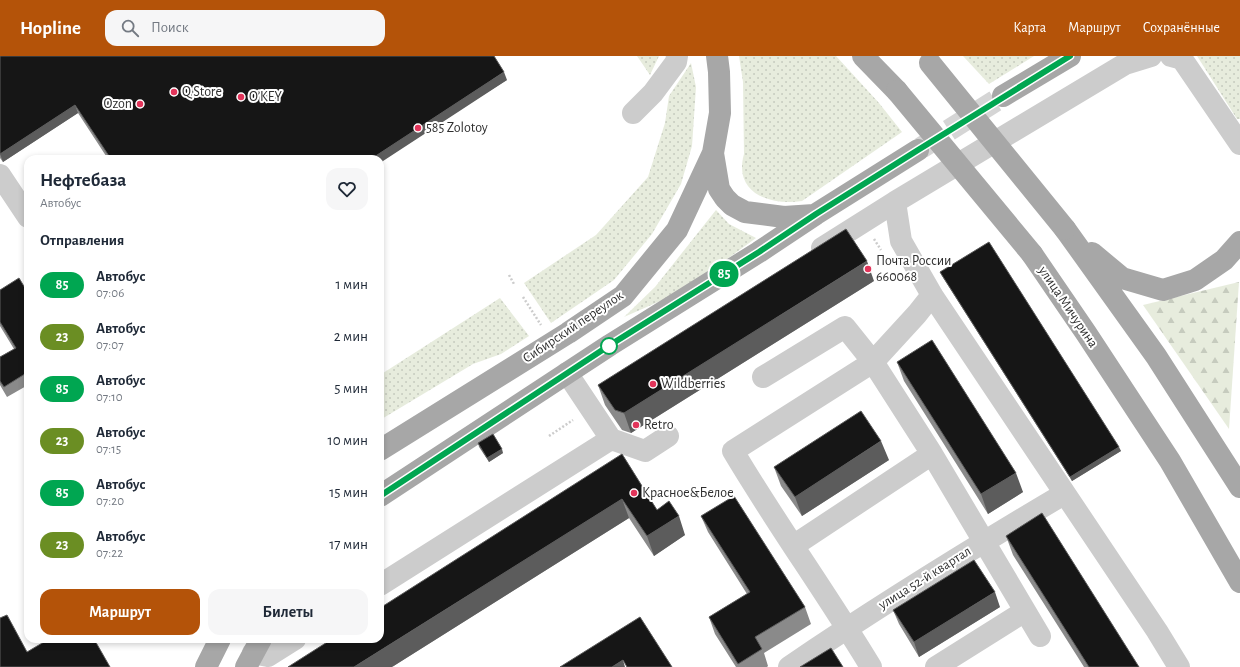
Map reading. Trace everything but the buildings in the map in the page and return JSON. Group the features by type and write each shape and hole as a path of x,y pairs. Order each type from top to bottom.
{"main road":[{"path":"717,56 720,113 713,153 719,189 732,205 745,212 784,218 816,214"},
{"name":"улица Мичурина","path":"863,56 897,91 1032,254 1170,461 1240,582"},
{"path":"1004,96 1070,56"},
{"path":"927,60 1065,229 1156,356 1240,487"},
{"path":"384,493 610,345 918,150"},
{"name":"Сибирский переулок","path":"384,448 568,333 623,296 677,230 713,153"},
{"path":"1065,229 1122,278 1163,290 1195,280 1224,260 1240,242"},
{"path":"206,667 218,643"}],"street":[{"path":"633,113 654,93 676,62 676,56"},
{"path":"802,261 895,202 1125,64 1151,56"},
{"path":"1171,56 1182,59 1240,144"},
{"path":"0,175 24,211"},
{"path":"895,202 901,241 932,295 1157,631 1179,667"},
{"path":"871,667 847,627 733,451 873,362 917,314 932,295"},
{"path":"763,377 845,327 873,362 932,454 1040,636"},
{"path":"567,373 611,439 645,451 668,436"},
{"path":"384,582 611,439"},
{"path":"794,546 932,454"},
{"name":"улица 52-й квартал","path":"789,667 847,627 984,541 1064,494"},
{"path":"936,667 1025,612"},
{"path":"254,653 268,656 289,643"}],"path":[{"path":"874,238 881,250"},
{"path":"509,275 514,284"},
{"path":"523,297 542,326"},
{"path":"549,436 574,419"}],"green space":[{"path":"637,56 659,56 650,75"},
{"path":"739,56 836,56 879,103 902,132 802,201 790,202 767,199 757,194 749,187 744,178 742,167 744,154 743,82"},
{"path":"963,56 1034,56 989,84"},
{"path":"1197,56 1240,56 1240,119 1237,119"},
{"path":"691,63 696,87 692,146 681,184 652,234 614,280 551,323 524,283 596,235 648,177 665,123 669,96"},
{"path":"716,210 729,224 756,238 683,291 624,317 655,287"},
{"path":"1239,282 1229,429 1143,305"},
{"path":"500,298 529,336 501,354 473,364 384,418 384,372"}],"tunnel":[{"path":"921,148 1003,96"}],"bus line":[{"name":"85","path":"384,493 610,345 759,252 816,214 1070,56"}],"place":[{"name":"Q Store","path":"174,92"},
{"name":"O’KEY","path":"241,97"},
{"name":"Ozon","path":"140,104"},
{"name":"585 Zolotoy","path":"418,128"},
{"name":"Почта России 660068","path":"868,269"},
{"name":"Wildberries","path":"653,384"},
{"name":"Retro","path":"636,425"},
{"name":"Красное&Белое","path":"634,493"}]}
